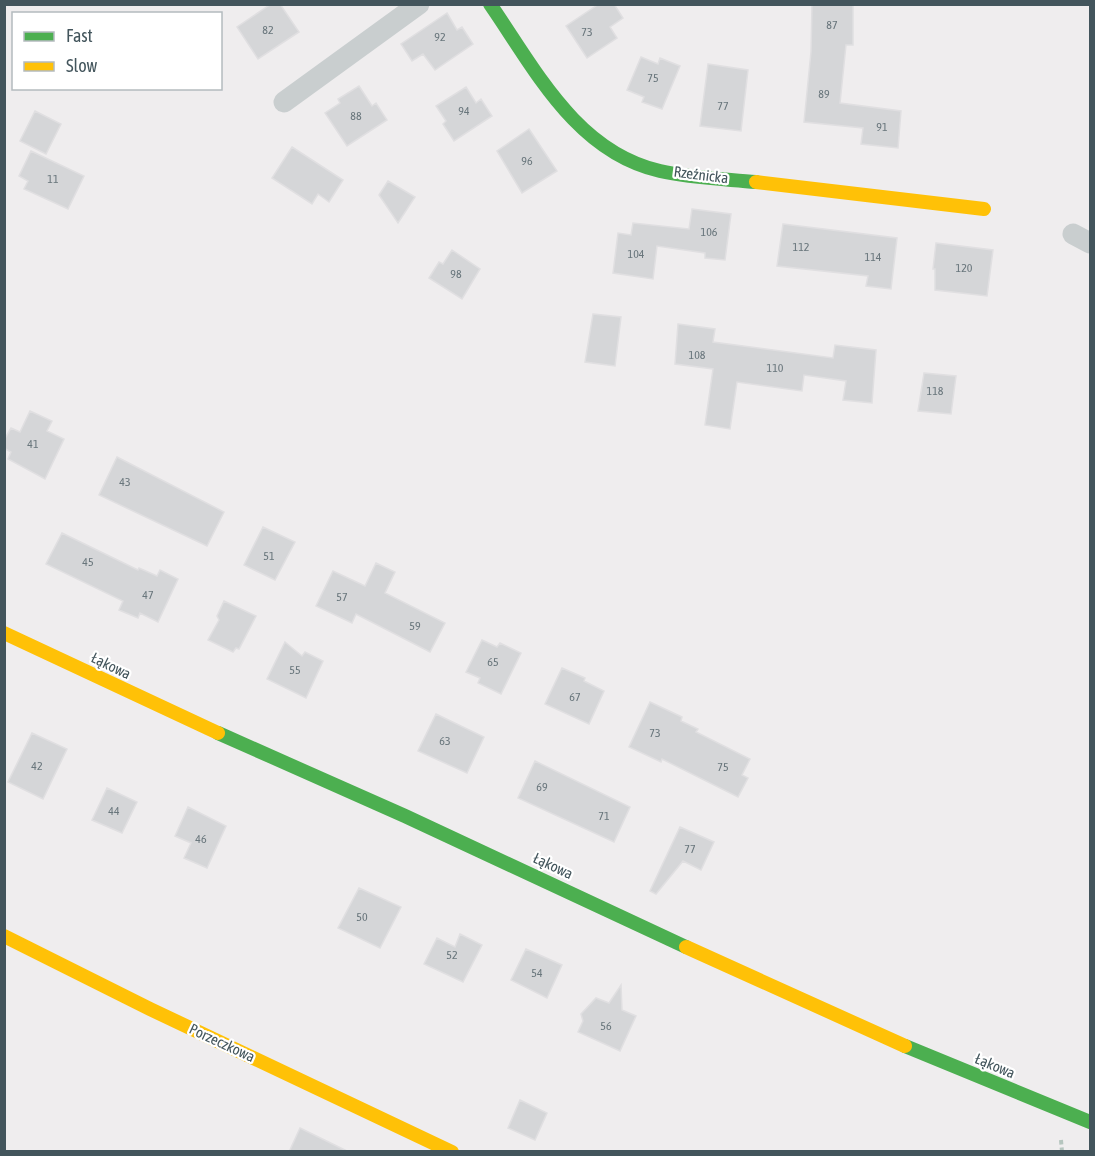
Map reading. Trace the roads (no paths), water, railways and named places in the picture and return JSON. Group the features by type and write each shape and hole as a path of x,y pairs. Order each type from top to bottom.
{"street":[{"path":"284,102 419,4"},
{"name":"Rzeźnicka","path":"490,4 562,108 578,126 627,160 660,171 984,209"},
{"name":"Łąkowa","path":"4,633 157,706 405,816 923,1054 1090,1122"},
{"name":"Porzeczkowa","path":"4,936 444,1150"}]}
